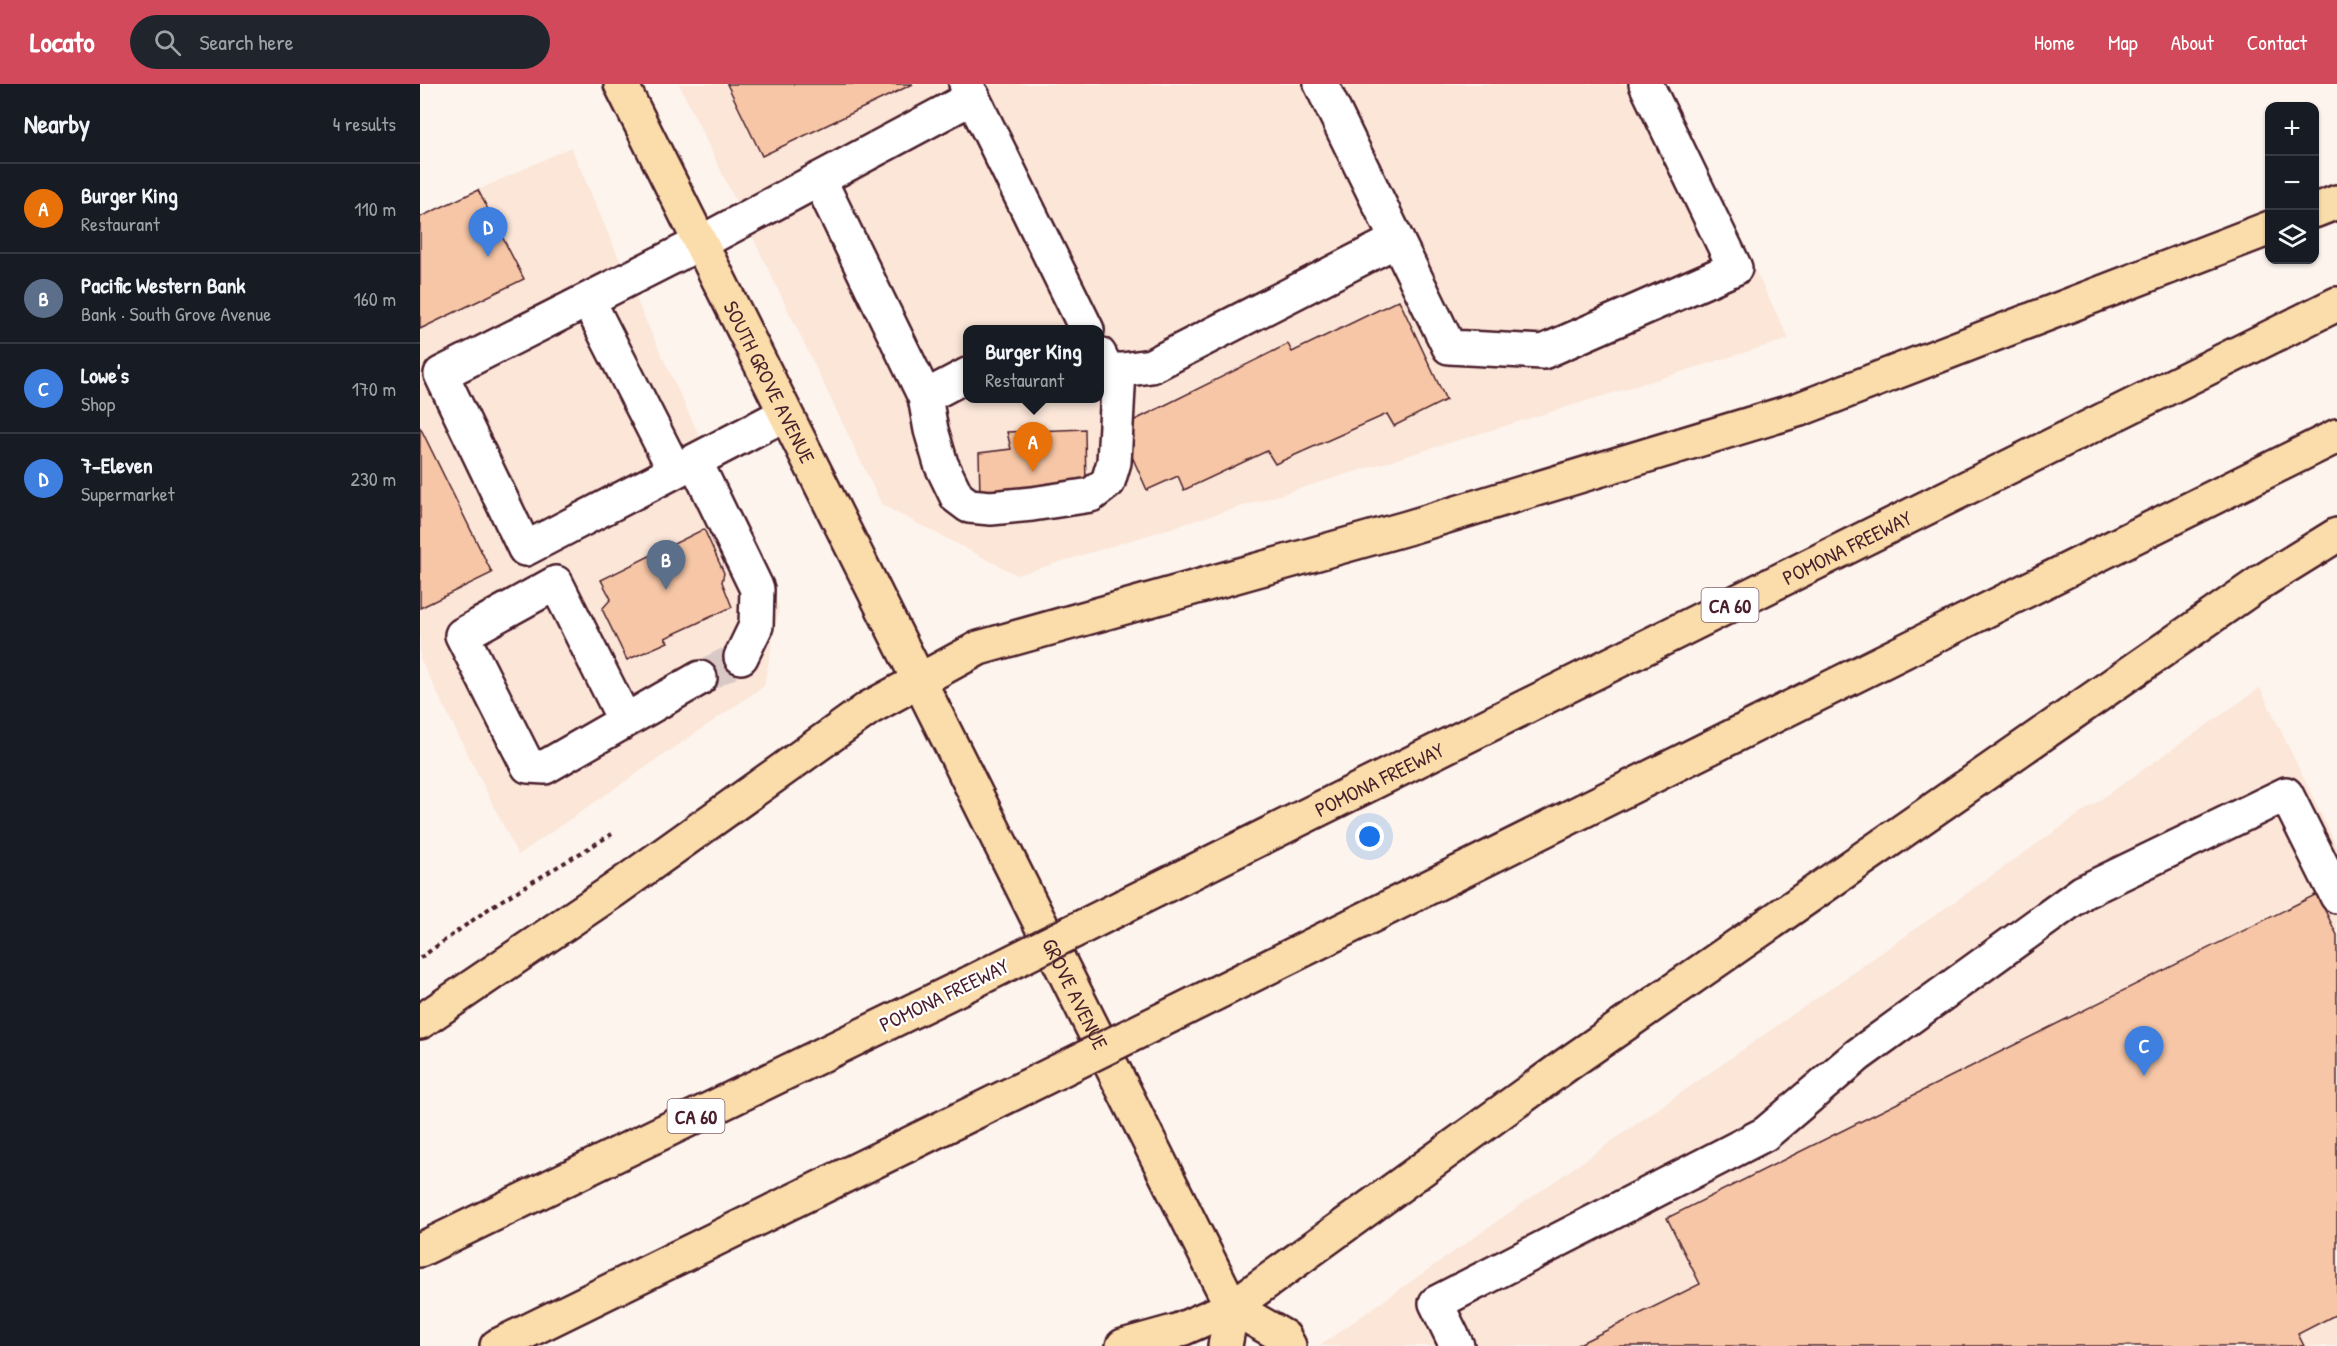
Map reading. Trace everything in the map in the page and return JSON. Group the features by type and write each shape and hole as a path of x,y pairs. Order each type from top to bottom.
{"main road":[{"name":"SOUTH GROVE AVENUE","path":"621,84 917,681"},
{"path":"2317,210 2337,202"},
{"path":"420,1022 613,891 869,708 979,648 1407,528 1800,409 2265,230"},
{"name":"POMONA FREEWAY","path":"420,1250 972,982 2337,304"},
{"path":"497,1346 1026,1088 2337,436"},
{"path":"1123,1346 1177,1331 1232,1307 1575,1058 2261,582 2337,536"},
{"name":"GROVE AVENUE","path":"917,681 1232,1307"},
{"path":"1225,1346 1232,1307"},
{"path":"1232,1307 1284,1337 1289,1346"}],"lane":[{"path":"1321,84 1449,347 1543,352 1735,268 1646,84"},
{"path":"626,721 556,583 525,549 441,374 700,243 819,179 969,91 1075,325"},
{"path":"819,179 925,397 931,430 941,464 957,497 969,506 991,508 1092,495 1108,482 1114,462 1109,362 1151,366 1397,240"},
{"path":"588,300 757,589 756,626 741,657"},
{"path":"925,397 963,377"},
{"path":"525,549 785,414"},
{"path":"556,583 462,635 528,766 546,767 700,678"},
{"path":"1457,1346 1436,1303 1765,1134 1858,1054 2083,892 2286,794 2337,896"}],"path":[{"path":"420,958 494,905 612,834"}],"shaded area":[{"path":"679,84 1663,84 1789,339 1017,575 882,505"},
{"path":"571,147 644,317 779,608 764,686 518,855 420,658 420,217"},
{"path":"2260,688 2337,847 2337,1346 1319,1346"}],"building":[{"path":"727,84 913,84 762,156"},
{"path":"478,190 524,279 420,329 420,217"},
{"path":"1399,300 1446,400 1394,426 1387,414 1275,464 1267,451 1184,490 1178,476 1147,490 1126,443 1134,437 1129,423 1288,344 1292,352"},
{"path":"420,427 492,573 420,608"},
{"path":"1085,429 1086,490 980,496 979,453 1011,449 1007,432"},
{"path":"704,529 724,573 722,582 732,607 665,638 668,642 627,660 602,609 611,599 601,580"},
{"path":"2317,894 2337,935 2337,1314 2298,1334 2304,1346 1575,1346 1700,1284 1667,1218"}],"tunnel":[{"path":"700,678 741,657"}],"place":[{"name":"7-Eleven","path":"488,257"},
{"name":"Burger King","path":"1033,472"},
{"name":"Pacific Western Bank","path":"666,590"},
{"name":"Lowe's","path":"2144,1076"}]}
